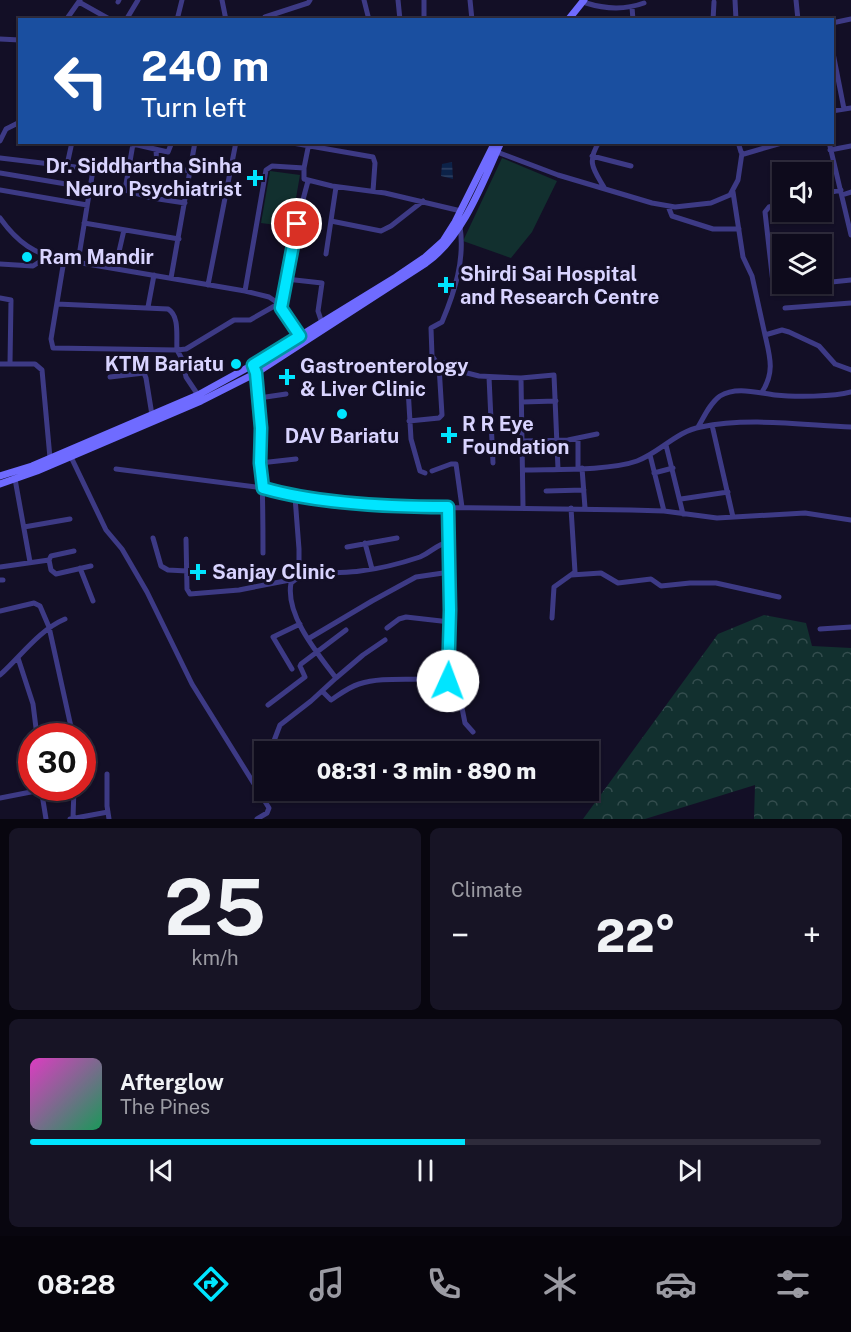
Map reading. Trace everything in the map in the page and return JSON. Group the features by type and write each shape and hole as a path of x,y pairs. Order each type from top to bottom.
{"main road":[{"path":"570,18 586,1"},
{"path":"576,18 586,1"},
{"path":"0,484 184,409 256,373 301,340 424,258 443,242 494,144"},
{"path":"328,322 434,258 460,226 500,144"},
{"path":"0,476 50,458 198,395 301,340"}],"street":[{"path":"127,18 138,0"},
{"path":"178,18 182,0"},
{"path":"222,0 226,18"},
{"path":"265,17 308,3 310,0"},
{"path":"364,0 368,18"},
{"path":"398,0 400,18"},
{"path":"424,0 424,18"},
{"path":"470,0 472,18"},
{"path":"735,0 736,18"},
{"path":"796,0 798,18"},
{"path":"67,18 80,1 108,18"},
{"path":"586,1 602,7 632,7 644,3"},
{"path":"713,18 714,2"},
{"path":"632,7 633,18"},
{"path":"834,23 851,19"},
{"path":"0,39 18,40"},
{"path":"834,56 848,108"},
{"path":"0,141 6,129 18,123"},
{"path":"67,165 72,144"},
{"path":"171,144 169,152 133,144 126,173 125,190 152,198 185,203"},
{"path":"171,278 195,144"},
{"path":"208,285 236,144"},
{"path":"373,190 375,163 373,157 309,144 304,168 304,178 308,181 336,187 373,190 461,211"},
{"path":"599,144 592,156 593,166 606,189"},
{"path":"739,144 742,153 740,172 733,192 743,257 752,276 771,356 766,385 762,392"},
{"path":"742,153 746,154 778,144"},
{"path":"829,144 851,235"},
{"path":"830,150 851,146"},
{"path":"156,150 157,165 190,171"},
{"path":"497,152 558,175 668,206 681,207 716,202 733,192"},
{"path":"592,156 631,166"},
{"path":"0,158 126,173"},
{"path":"245,291 266,170 272,166 304,168"},
{"path":"78,262 93,170"},
{"path":"0,173 90,188"},
{"path":"64,260 51,339 51,345 55,349 186,349 234,320 250,320 279,306 308,181"},
{"path":"326,254 336,187"},
{"path":"0,190 87,205"},
{"path":"832,193 851,192"},
{"path":"331,221 381,231 423,201"},
{"path":"668,206 672,216 713,230 739,230"},
{"path":"772,206 765,212 772,273"},
{"path":"0,218 34,252 47,257 269,297 279,306 301,340"},
{"path":"84,223 179,239"},
{"path":"408,421 441,417 438,363 432,356 431,328 442,322 456,280 463,247 460,226"},
{"path":"115,269 124,230"},
{"path":"0,264 33,266 47,257"},
{"path":"148,307 154,275"},
{"path":"286,279 322,283 318,311 328,322"},
{"path":"832,282 851,280"},
{"path":"0,298 11,300 10,363"},
{"path":"785,308 851,303"},
{"path":"57,304 168,309 174,313 177,350 182,359 186,377 198,395"},
{"path":"765,335 782,330 789,332 815,344 835,364 851,370"},
{"path":"438,363 443,363 466,374 489,377 521,378 553,374 558,469"},
{"path":"0,364 35,364 42,370 50,458"},
{"path":"253,365 256,373 261,428 263,553"},
{"path":"110,377 144,373 152,415"},
{"path":"489,377 493,463"},
{"path":"521,378 523,507"},
{"path":"408,388 408,421 413,450 421,473 456,464 462,507"},
{"path":"698,427 712,404 722,395 762,392 780,396 836,395 851,392"},
{"path":"259,398 286,394"},
{"path":"522,402 556,402"},
{"path":"523,470 629,464 650,455 698,427 712,425 764,423 851,427"},
{"path":"712,425 733,517"},
{"path":"523,441 557,440 597,434"},
{"path":"578,438 585,508"},
{"path":"666,445 683,514"},
{"path":"650,455 664,511"},
{"path":"71,457 106,530 122,549 147,592 192,684 268,808 267,813 257,819"},
{"path":"260,463 296,459"},
{"path":"654,473 673,468"},
{"path":"116,469 263,488 295,496 409,507 585,508 664,511 712,518 805,513 851,520"},
{"path":"15,479 30,562"},
{"path":"546,491 584,490"},
{"path":"681,499 728,492"},
{"path":"295,496 299,542 297,579 290,585 290,598 308,639 336,678"},
{"path":"448,507 450,572 448,691 462,708 465,723 473,732"},
{"path":"552,618 554,587 575,570 571,508"},
{"path":"24,527 70,519"},
{"path":"153,538 161,566 168,570 187,572"},
{"path":"347,546 397,538"},
{"path":"186,539 188,591 192,595 372,569 419,557 438,544 449,542"},
{"path":"365,543 372,569"},
{"path":"0,567 48,560 51,556 74,551"},
{"path":"48,560 51,570 56,574 91,566"},
{"path":"80,568 93,601"},
{"path":"308,639 416,577 450,572"},
{"path":"571,575 601,573 618,583 651,579 661,586 716,583 779,597"},
{"path":"0,611 38,604 49,627 70,723"},
{"path":"387,628 406,617 450,622"},
{"path":"0,675 49,627 65,619"},
{"path":"292,669 273,637 300,624"},
{"path":"820,629 851,627"},
{"path":"268,705 305,676 301,664 346,630"},
{"path":"274,741 280,725 356,661 385,640"},
{"path":"18,658 33,704 35,723"},
{"path":"322,691 331,700 353,686 363,683 448,676"},
{"path":"107,774 109,819"},
{"path":"0,798 18,794"},
{"path":"43,801 46,819"},
{"path":"73,801 72,819 108,812"}],"green space":[{"path":"502,158 557,181 532,232 511,258 463,241"},
{"path":"270,171 300,175 291,227 261,223"},
{"path":"764,615 806,623 812,646 851,648 851,819 754,819 755,785 645,819 583,819 596,801 599,801 599,797 718,634"}],"water":[{"path":"452,162 453,179 441,176 442,164"}],"place":[{"name":"Dr. Siddhartha Sinha Neuro Psychiatrist","path":"255,178"},
{"name":"Ram Mandir","path":"27,257"},
{"name":"Shirdi Sai Hospital and Research Centre","path":"446,285"},
{"name":"KTM Bariatu","path":"236,364"},
{"name":"Gastroenterology & Liver Clinic","path":"287,377"},
{"name":"DAV Bariatu","path":"342,414"},
{"name":"R R Eye Foundation","path":"449,435"},
{"name":"Sanjay Clinic","path":"198,572"}],"route":[{"path":"297,224 281,308 300,336 253,365 256,373 261,428 260,463 263,488 307,498 409,507 448,507 450,610 448,681"}]}
